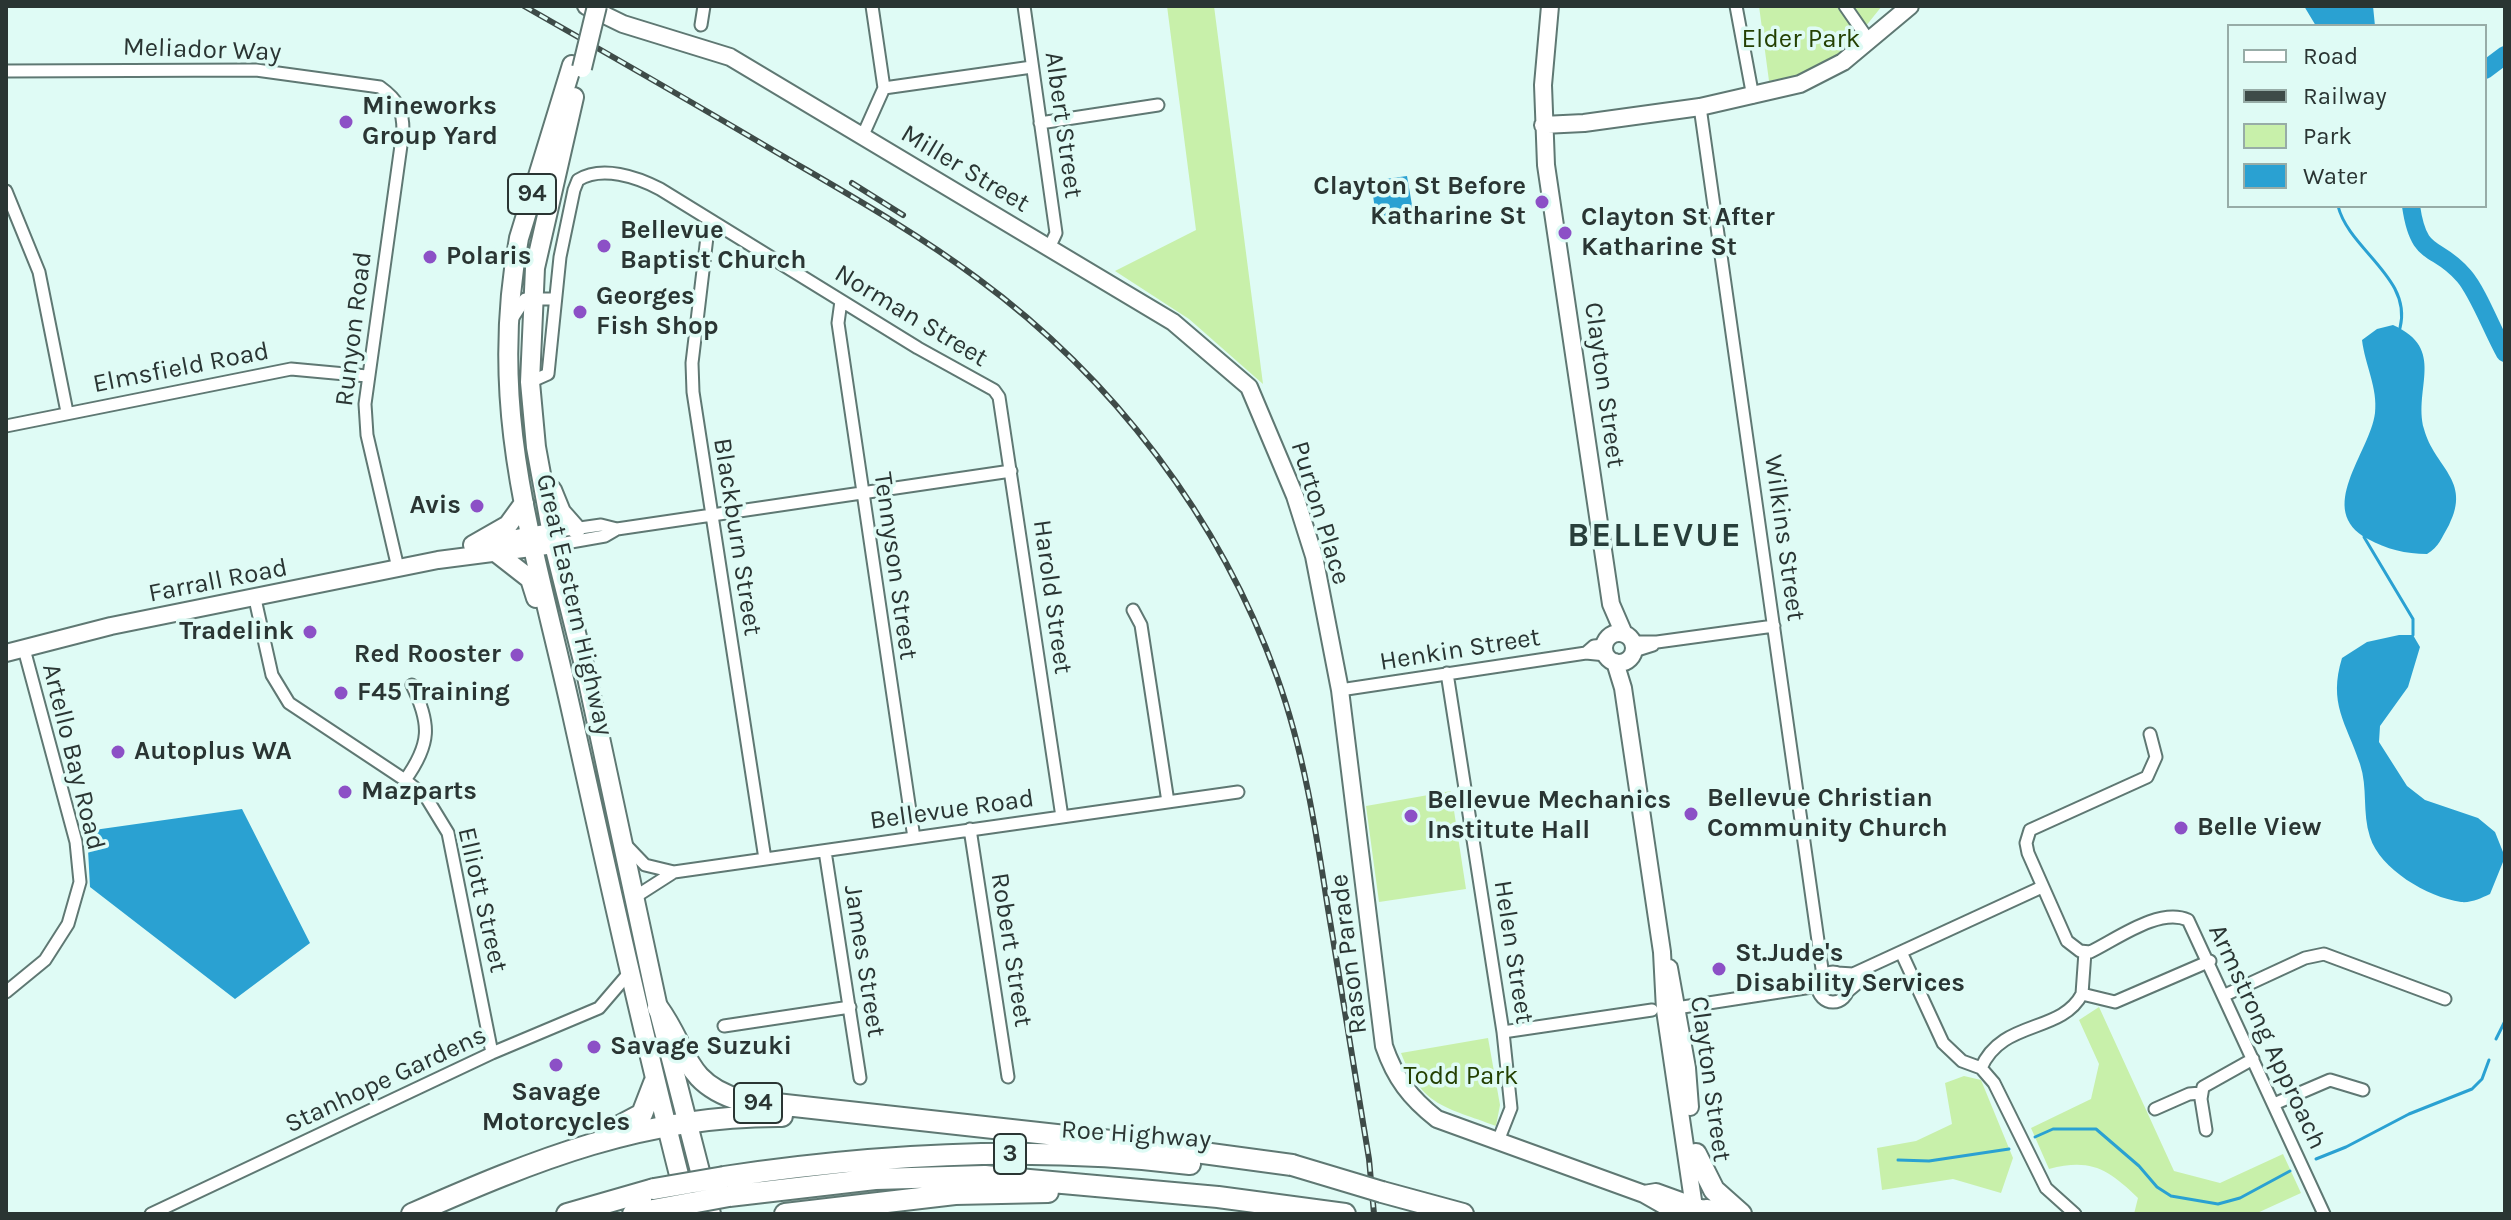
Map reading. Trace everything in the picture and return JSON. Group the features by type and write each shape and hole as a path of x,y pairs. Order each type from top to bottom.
{"highway":[{"name":"Great Eastern Highway","path":"586,6 532,297 530,382 541,474 553,539 658,1008 711,1214"},
{"name":"Great Eastern Highway","path":"597,6 519,238 507,327 508,412 554,641 664,1127 689,1214"},
{"path":"541,474 549,482 561,512 576,529"},
{"path":"473,545 508,525 524,503"},
{"path":"498,554 530,579 554,641"},
{"name":"94","path":"658,1008 695,1076 720,1095 759,1103 906,1118 1293,1172"},
{"path":"589,1142 642,1114 654,1083"},
{"path":"412,1214 521,1165 589,1142 664,1127 773,1116 906,1118"},
{"name":"Roe Highway","path":"567,1214 647,1204 879,1158 991,1153 1178,1162 1293,1172 1463,1214"},
{"path":"1696,1154 1714,1190 1738,1214"},
{"name":"Roe Highway","path":"726,1187 932,1176 1042,1179 1345,1214"},
{"path":"785,1214 955,1194 1112,1189"},
{"path":"1696,1212 1738,1214"}],"main road":[{"name":"Miller Street","path":"586,6 623,24 730,57 863,135 1173,322 1231,370 1256,399"},
{"name":"Clayton Street","path":"1550,6 1546,80 1543,85 1549,174 1619,648 1696,1212"},
{"path":"1546,127 1700,107 1753,97 1815,78 1870,42 1910,6"},
{"name":"Purton Place","path":"1256,399 1314,556 1340,690"},
{"name":"Farrall Road","path":"6,653 111,626 441,560 498,554 553,539"},
{"name":"Farrall Road","path":"441,560 473,545 532,543"},
{"name":"Rason Parade","path":"1340,690 1384,1046 1400,1084 1414,1101 1437,1119 1644,1194 1656,1192 1696,1212"},
{"name":"Clayton Street","path":"1669,1011 1696,1154 1696,1212"}],"street":[{"path":"701,25 704,6"},
{"path":"863,135 884,88 872,6"},
{"name":"Albert Street","path":"1024,6 1056,233 1049,248"},
{"path":"1736,6 1753,97"},
{"path":"1845,6 1870,42"},
{"path":"884,88 1032,67"},
{"name":"Meliador Way","path":"6,71 256,70 380,87 392,96"},
{"name":"Runyon Road","path":"392,96 403,111 403,131 367,376 367,435 398,568"},
{"path":"1040,123 1158,105"},
{"name":"Wilkins Street","path":"1700,107 1774,626 1820,985"},
{"name":"Norman Street","path":"530,382 548,374 555,299 578,180 586,175 624,175 646,182 990,388"},
{"path":"6,191 39,272 67,412"},
{"name":"Blackburn Street","path":"709,220 692,363 711,513 765,859"},
{"path":"507,327 525,299 555,299"},
{"name":"Tennyson Street","path":"841,301 838,323 914,838"},
{"name":"Elmsfield Road","path":"6,426 291,369 367,376"},
{"name":"Harold Street","path":"990,388 999,397 1062,817"},
{"path":"553,539 605,536 617,529 711,513 1011,471"},
{"path":"553,539 576,529 601,525 617,529"},
{"name":"Elliott Street","path":"255,599 272,675 289,703 426,797 448,833 492,1053"},
{"path":"1133,610 1141,625 1168,802"},
{"name":"Henkin Street","path":"1340,690 1774,626"},
{"name":"Artello Bay Road","path":"6,992 45,960 68,924 80,882 76,842 24,649"},
{"name":"Helen Street","path":"1447,673 1503,1032 1511,1108 1498,1141"},
{"path":"405,780 420,759 426,740 421,703 412,685"},
{"path":"1981,1068 1988,1051 1998,1042 2067,1012 2082,994 2085,952 2067,941 2043,889 2028,853 2026,843 2030,830 2147,777 2156,757 2150,734"},
{"name":"Bellevue Road","path":"635,897 674,872 1238,792"},
{"name":"Robert Street","path":"970,829 1008,1077"},
{"name":"Bellevue Road","path":"622,841 645,865 674,872"},
{"name":"James Street","path":"825,851 860,1078"},
{"path":"1503,1032 1669,1011 1820,985 1837,973 1853,974 1902,955 2043,889"},
{"name":"Armstrong Approach","path":"2085,952 2162,917 2178,916 2188,920 2210,961 2324,1214"},
{"path":"2225,995 2305,958 2324,954 2445,999"},
{"path":"1820,985 1825,1000 1834,1002 1856,981 1902,955"},
{"path":"1902,955 1943,1043 1962,1061 1981,1068 1994,1083 2046,1188 2075,1214"},
{"path":"2082,994 2115,1002 2210,961"},
{"name":"Stanhope Gardens","path":"151,1214 492,1053 599,1008 629,973"},
{"path":"1837,973 1845,979 1847,992"},
{"path":"724,1026 850,1007"},
{"path":"2206,1130 2201,1093 2212,1079 2253,1059"},
{"path":"2274,1104 2330,1080 2363,1090"},
{"path":"2155,1109 2189,1094 2201,1093"}],"green space":[{"path":"1167,6 1214,6 1263,384 1189,319 1115,271 1196,230"},
{"name":"Elder Park","path":"1759,6 1882,6 1832,68 1769,81"},
{"path":"1451,791 1466,889 1379,902 1366,806"},
{"path":"2099,1007 2174,1171 2220,1183 2283,1154 2301,1193 2255,1214 2134,1214 2138,1198 2108,1173 2098,1168 2076,1165 2049,1169 2031,1128 2091,1099 2099,1064 2079,1020"},
{"name":"Todd Park","path":"1488,1038 1500,1105 1496,1126 1450,1109 1427,1095 1409,1071 1401,1053"},
{"path":"1964,1076 1981,1080 2013,1158 2001,1193 1953,1179 1882,1190 1877,1148 1916,1141 1952,1124 1945,1083"}],"water":[{"path":"2304,6 2373,6 2375,24 2315,24"},
{"path":"1407,176 1413,211 1376,217 1371,181"},
{"path":"2393,325 2409,335 2424,358 2424,429 2449,474 2456,496 2449,525 2437,545 2427,554 2396,550 2375,543 2353,527 2346,513 2345,497 2349,480 2375,413 2375,395 2362,340 2377,329"},
{"path":"2413,635 2420,647 2408,687 2380,726 2379,742 2407,786 2425,800 2478,818 2495,832 2505,857 2490,894 2473,901 2448,899 2406,880 2384,860 2370,837 2360,764 2340,712 2338,674 2342,658 2367,642"},
{"path":"242,809 310,943 235,999 90,887 87,831"}],"waterway":[{"path":"2487,68 2505,55"},
{"path":"2339,208 2354,237 2389,279 2397,294 2402,310 2400,328"},
{"path":"2411,208 2414,223 2424,244 2464,276 2505,353"},
{"path":"2364,537 2413,619 2413,635"},
{"path":"2496,1039 2505,1021"},
{"path":"2316,1159 2409,1114 2472,1089 2482,1079 2489,1060"},
{"path":"2035,1137 2053,1129 2096,1129 2139,1166 2157,1187 2171,1196 2218,1204 2240,1198 2290,1171"},
{"path":"1898,1160 1929,1161 2009,1149"}],"railway":[{"path":"524,6 853,197 977,278 1027,317 1073,360 1117,406 1157,455 1193,507 1253,618 1277,677 1295,734 1319,850 1369,1159 1374,1214"},
{"path":"852,183 903,215"}],"place":[{"name":"Mineworks Group Yard","path":"346,122"},
{"name":"Clayton St Before Katharine St","path":"1542,202"},
{"name":"Clayton St After Katharine St","path":"1565,233"},
{"name":"Bellevue Baptist Church","path":"604,246"},
{"name":"Polaris","path":"430,257"},
{"name":"Georges Fish Shop","path":"580,312"},
{"name":"Avis","path":"477,506"},
{"name":"Tradelink","path":"310,632"},
{"name":"Red Rooster","path":"517,655"},
{"name":"F45 Training","path":"341,693"},
{"name":"Autoplus WA","path":"118,752"},
{"name":"Mazparts","path":"345,792"},
{"name":"Bellevue Christian Community Church","path":"1691,814"},
{"name":"Bellevue Mechanics Institute Hall","path":"1411,816"},
{"name":"Belle View","path":"2181,828"},
{"name":"St.Jude's Disability Services","path":"1719,969"},
{"name":"Savage Suzuki","path":"594,1047"},
{"name":"Savage Motorcycles","path":"556,1065"}],"district":[{"name":"BELLEVUE","path":"1655,536"}]}
